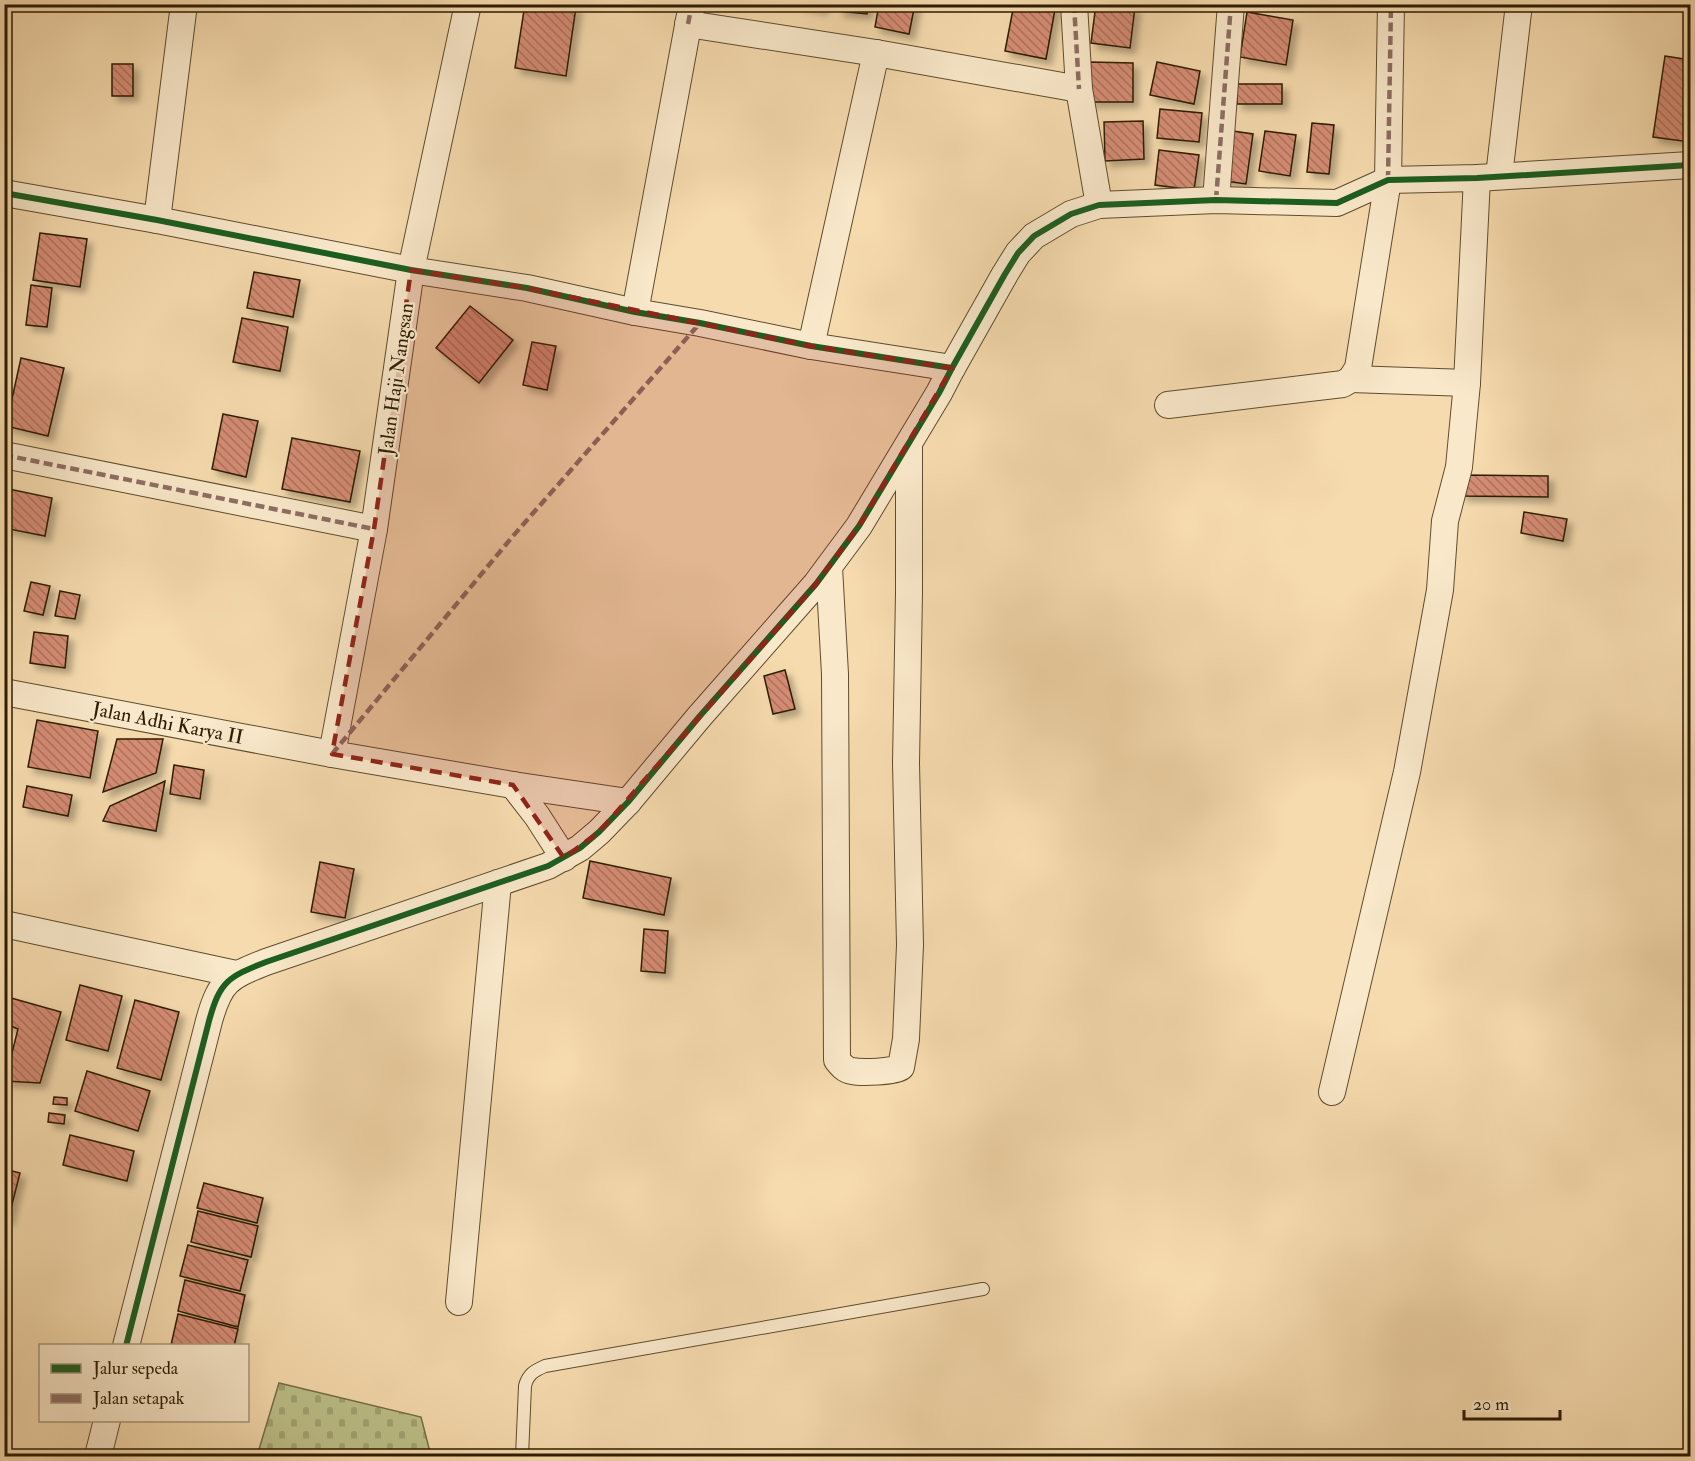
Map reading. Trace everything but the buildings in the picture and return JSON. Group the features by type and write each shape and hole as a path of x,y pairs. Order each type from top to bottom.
{"street":[{"path":"158,220 184,4"},
{"name":"Jalan Haji Nangsan","path":"332,754 374,529 411,270 468,4"},
{"path":"1074,4 1079,89 1099,205"},
{"path":"1216,200 1231,4"},
{"path":"1168,405 1343,384 1351,379 1358,368 1388,180 1391,4"},
{"path":"1332,1092 1407,772 1440,590 1445,521 1459,467 1488,177 1519,4"},
{"path":"634,312 690,14 876,53 1079,89"},
{"path":"811,346 876,53"},
{"path":"127,1344 214,1003 227,981 236,974 266,962 548,866 580,848 599,832 628,802 816,584 859,526 939,393 1018,253 1034,236 1071,214 1099,205 1216,200 1337,203 1388,180 1488,177 1690,165"},
{"path":"4,193 158,220 411,270 527,288 634,312 811,346 952,368"},
{"path":"1351,379 1467,383"},
{"path":"829,567 835,674 837,1060 842,1067 852,1071 895,1071 901,1067 906,1046 910,945 906,763 909,444"},
{"path":"4,455 374,529"},
{"name":"Jalan Adhi Karya II","path":"4,692 332,754 628,802"},
{"path":"513,785 537,816 564,858"},
{"path":"459,1302 498,884"},
{"path":"4,924 236,974"},
{"path":"98,1456 106,1422"}],"lane":[{"path":"522,1456 525,1386 528,1377 534,1371 545,1366 983,1290"}],"highlighted area":[{"path":"411,270 527,288 811,346 952,368 859,526 816,584 599,832 564,858 513,785 332,754 374,529"}],"green space":[{"path":"279,1383 421,1417 431,1456 257,1456"}],"marked path":[{"path":"688,24 692,4"},
{"path":"1074,4 1079,89"},
{"path":"1216,200 1231,4"},
{"path":"1388,180 1391,4"},
{"path":"332,754 513,536 700,323"},
{"path":"4,455 374,529"}],"cycle path":[{"path":"127,1344 209,1021 217,997 227,982 266,962 548,866 580,848 599,832 628,802 816,584 859,526 939,393 1005,274 1018,253 1034,236 1071,214 1099,205 1216,200 1337,203 1388,180 1477,178 1690,165"},
{"path":"4,193 157,220 411,270 527,288 635,312 811,346 952,368"}]}
